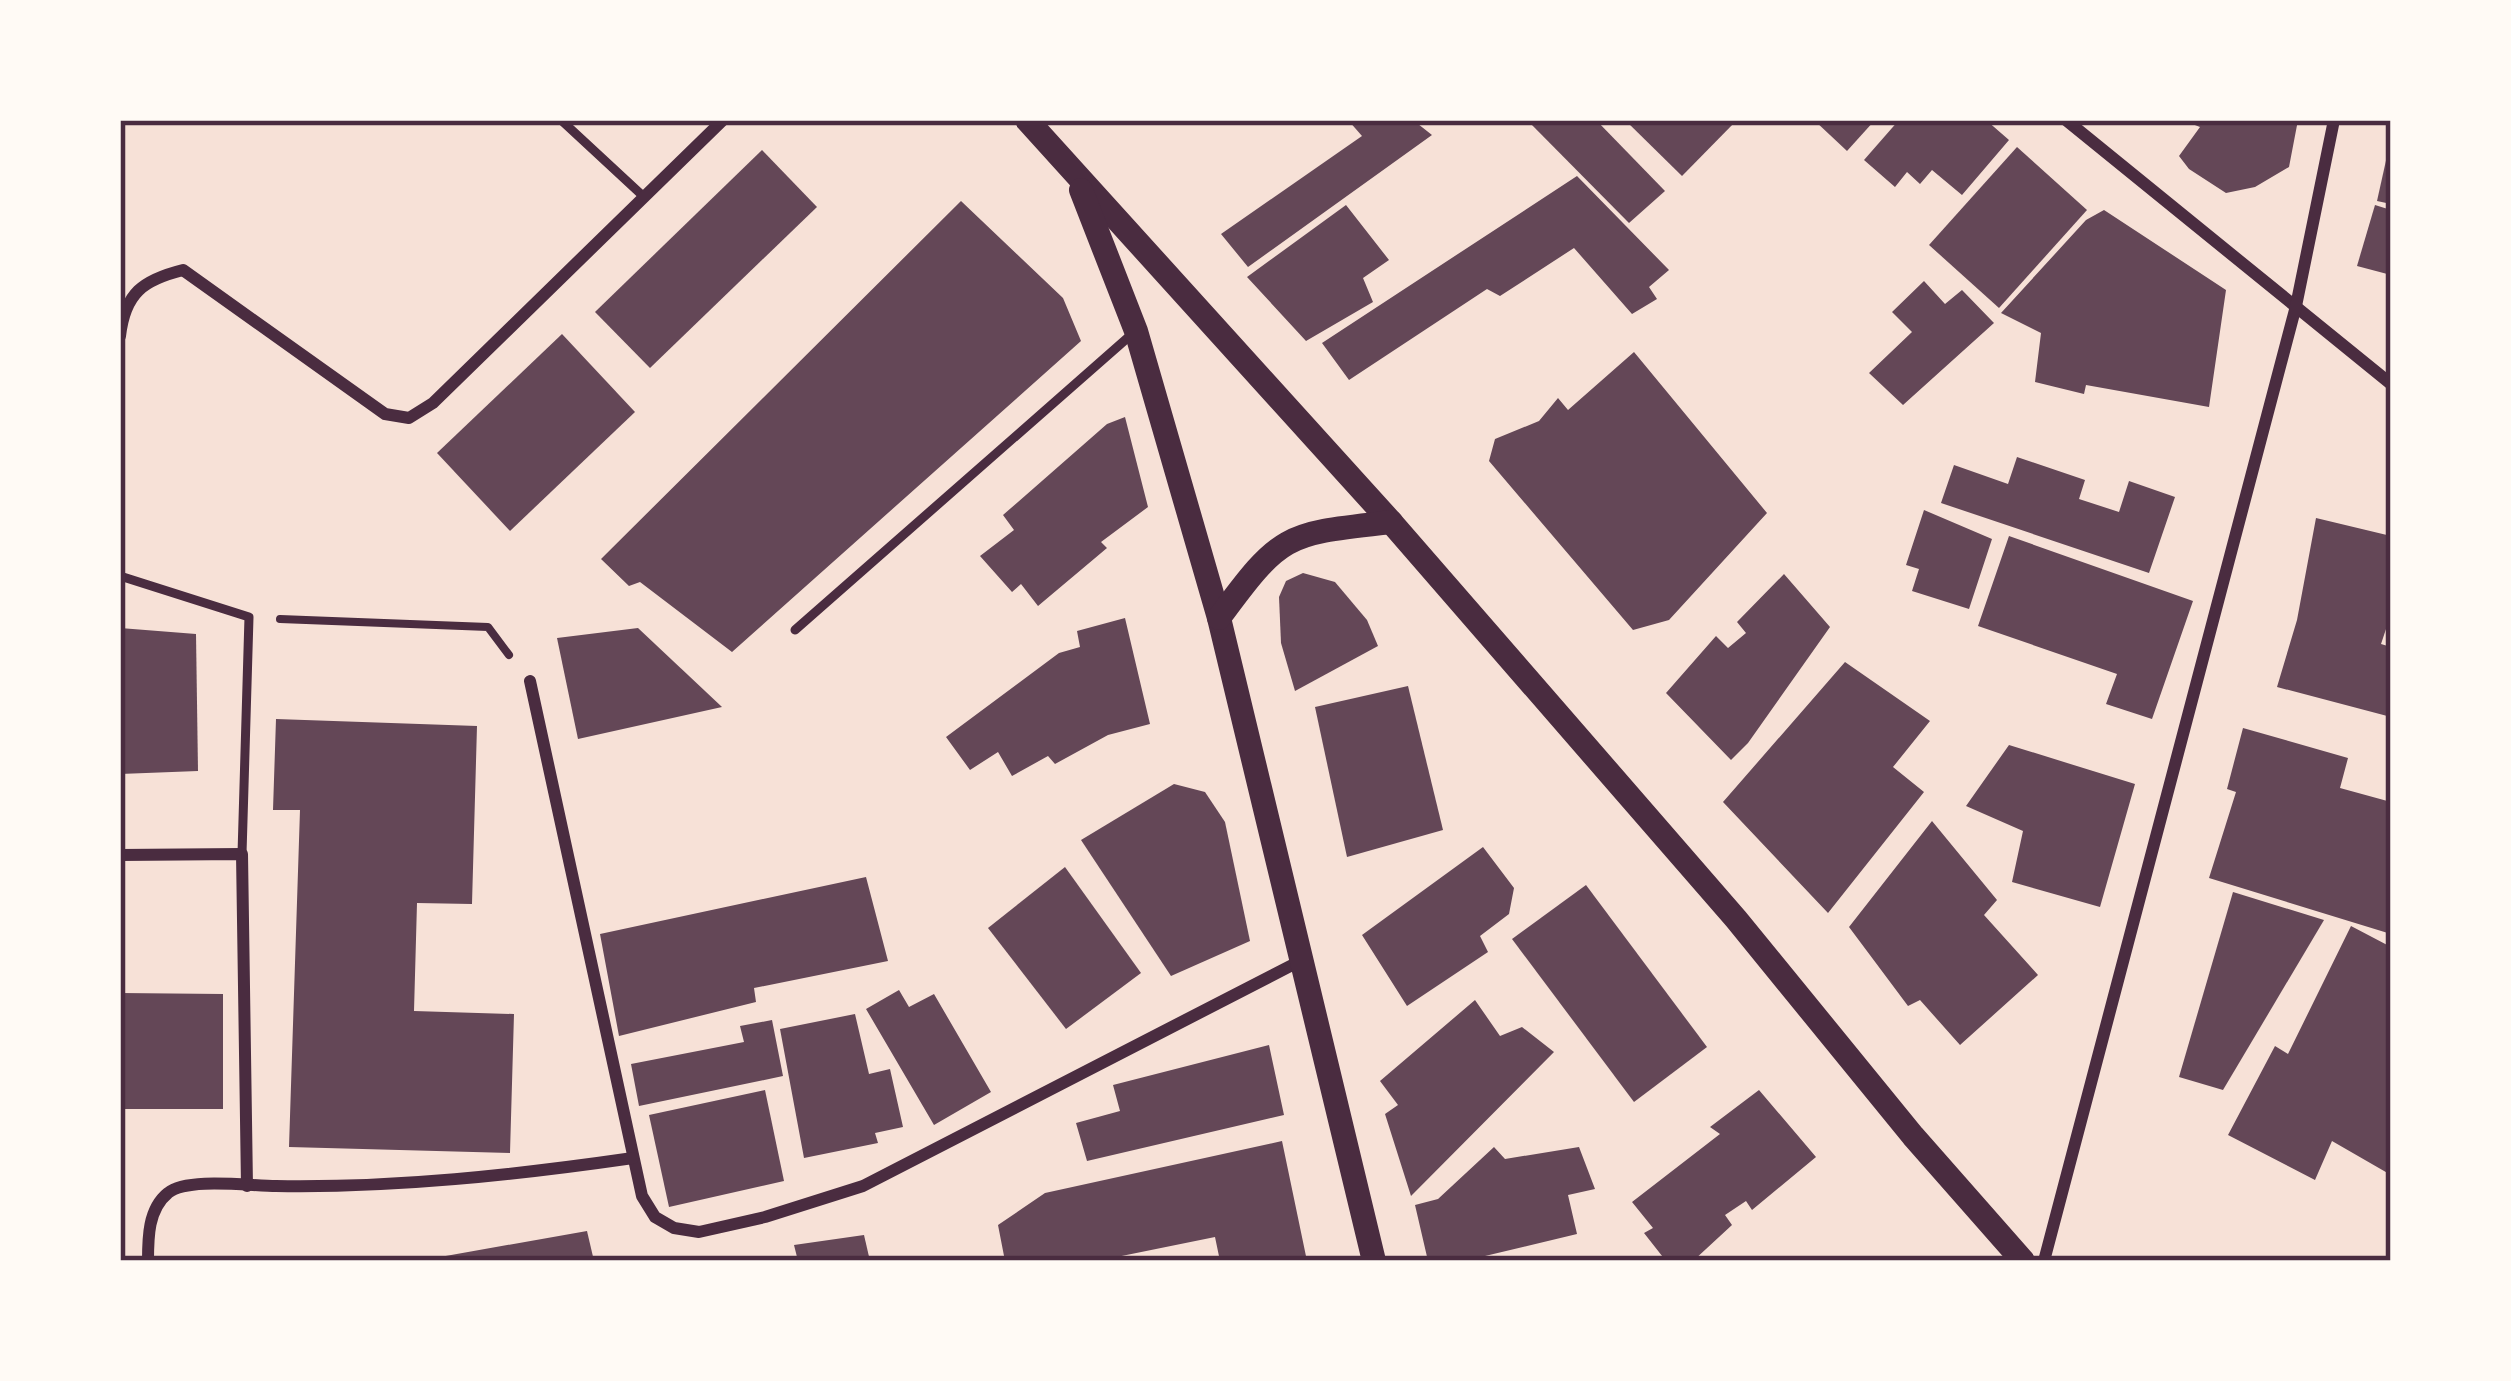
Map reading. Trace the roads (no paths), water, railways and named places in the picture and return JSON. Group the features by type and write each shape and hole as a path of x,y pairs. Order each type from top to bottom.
{"main road":[{"path":"1028,120 1391,522 2024,1261"},
{"path":"1073,171 1136,331 1219,618 1374,1261"},
{"path":"1219,618 1255,568 1286,541 1314,531 1391,522"}],"street":[{"path":"120,336 123,309 149,278 183,270 385,414 409,418 433,403 723,120"},
{"path":"2066,120 2391,384"},
{"path":"2044,1261 2296,306 2334,120"},
{"path":"530,682 642,1196 655,1217 674,1228 699,1232 863,1186 1303,959"},
{"path":"120,855 242,854 248,1186"},
{"path":"148,1261 155,1209 169,1192 188,1185 419,1181 546,1171 633,1158"}],"lane":[{"path":"561,120 643,196"},
{"path":"795,630 1136,331"},
{"path":"120,576 249,617 242,854"}]}
